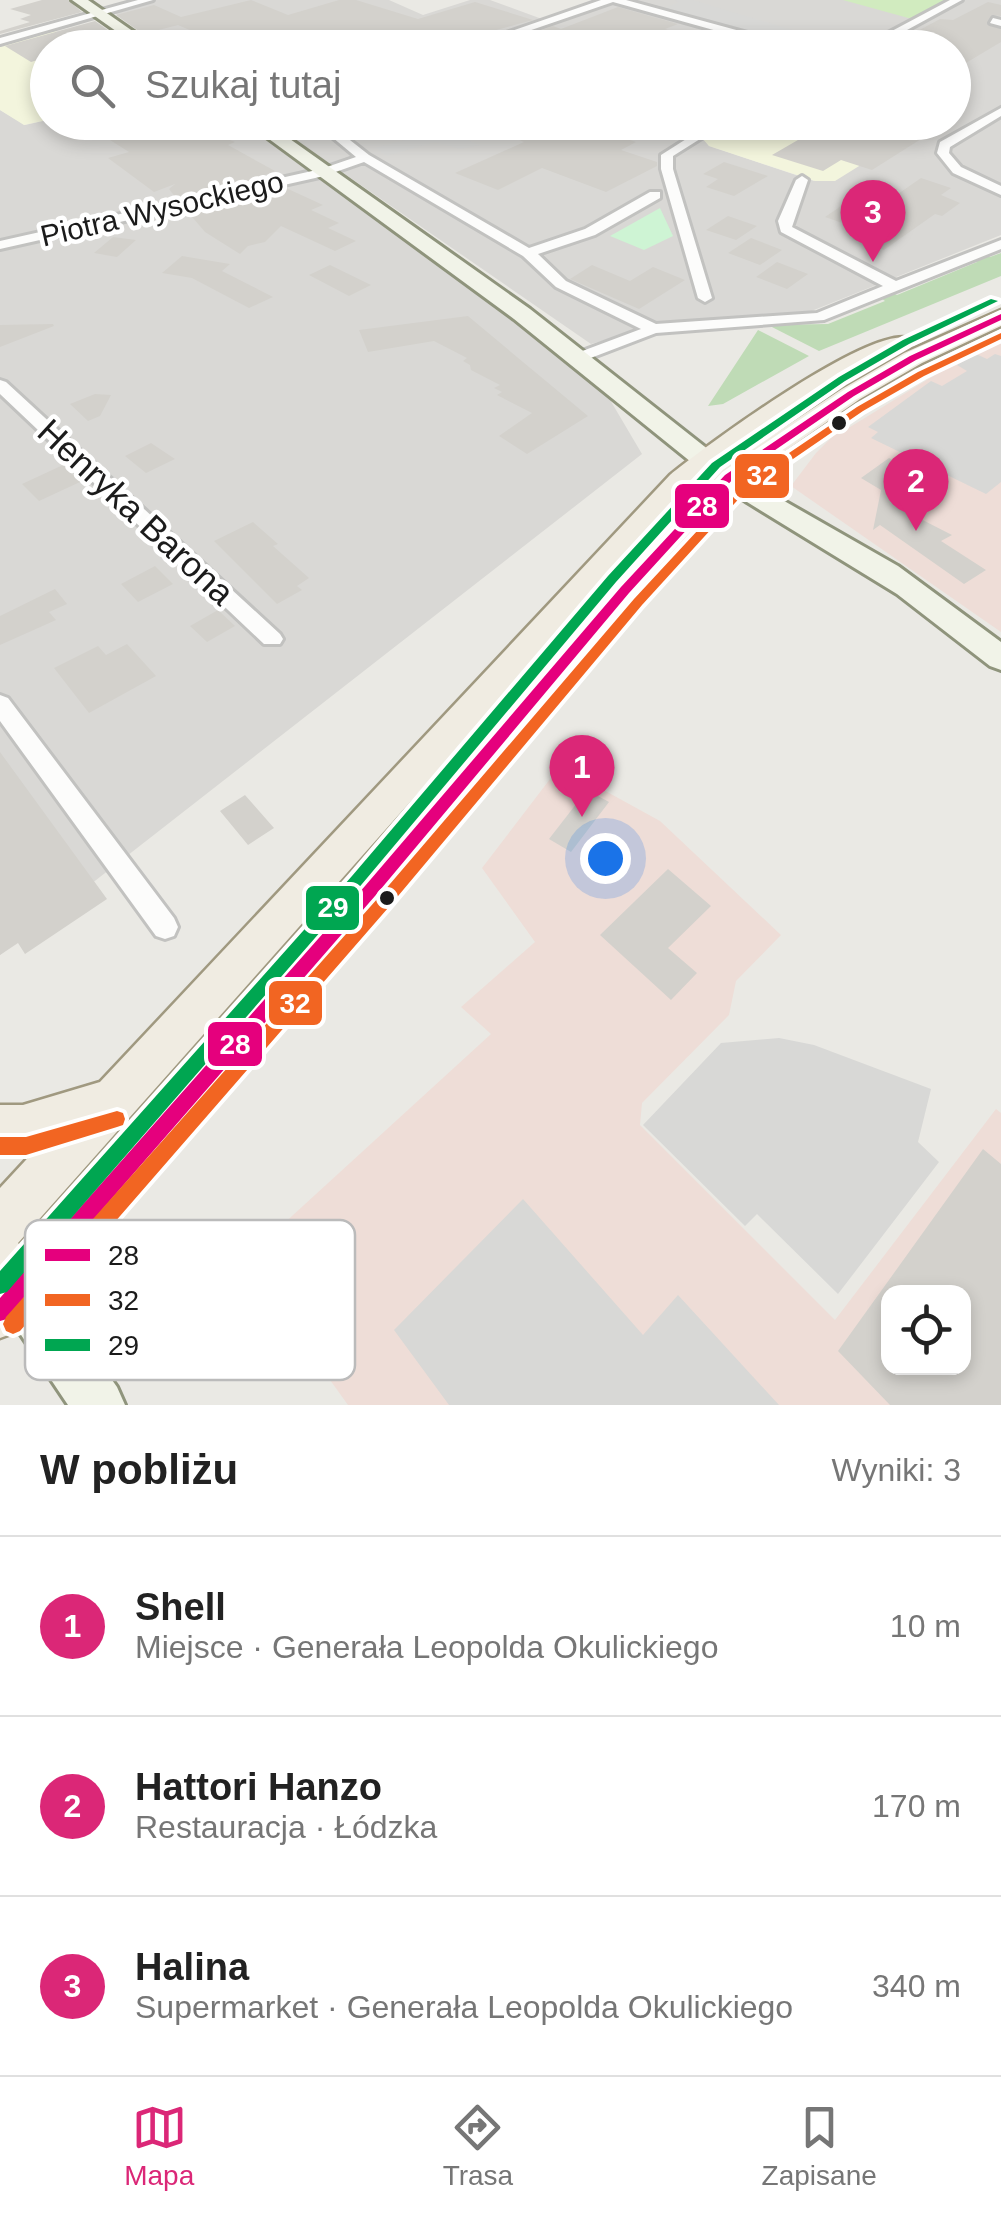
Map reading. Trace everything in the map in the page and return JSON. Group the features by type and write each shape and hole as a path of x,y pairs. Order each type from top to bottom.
{"main road":[{"path":"0,1225 594,573 725,462 853,364 1001,300"},
{"path":"69,1220 428,824 626,590 725,462 912,358 1001,317"},
{"path":"0,1128 23,1129 112,1102"},
{"path":"7,1288 25,1268"}],"street":[{"path":"83,0 124,30"},
{"path":"37,30 148,0"},
{"path":"521,30 613,0 725,30"},
{"path":"900,30 958,0"},
{"path":"0,26 24,34"},
{"path":"0,41 30,32"},
{"path":"971,128 1001,111"},
{"path":"279,140 1001,658"},
{"path":"342,140 365,158 528,253 561,284 654,329"},
{"path":"687,140 667,155 666,169 705,298"},
{"path":"952,140 944,145 946,162 1001,190"},
{"name":"Piotra Wysockiego","path":"0,245 324,172 365,158"},
{"path":"802,180 785,221 786,229 896,287"},
{"path":"528,253 590,232 656,195"},
{"path":"583,356 654,329 819,317 1001,244"},
{"name":"Henryka Barona","path":"0,386 272,640"},
{"path":"0,704 165,927"},
{"path":"7,1288 25,1311"},
{"path":"79,1380 98,1405"}],"shaded area":[{"path":"155,0 389,0 423,15 470,0 490,0 550,22 613,0 1001,0 1001,235 809,312 665,323 591,344 296,140 704,140 709,146 814,181 866,152 827,140 971,140 971,30 138,30 113,12"},
{"path":"674,0 693,0 793,30 743,30 663,9 679,2"},
{"path":"30,37 30,124 24,125 0,110 0,45"},
{"path":"0,110 25,125 30,124 30,140 272,140 313,170 311,178 329,181 485,294 606,393 642,454 0,955"},
{"path":"406,140 468,140 480,145 460,149 435,142 387,156 375,148"},
{"path":"704,140 827,140 866,152 872,158 835,181 815,181 709,146"},
{"path":"1001,342 1001,632 791,486 841,428 850,427 948,367"},
{"path":"976,354 987,359 995,354 1001,356 1001,482 986,494 871,438 878,432 868,427 931,381 942,386 967,371 957,365"},
{"path":"560,766 660,821 781,935 736,981 729,1015 642,1103 640,1125 835,1320 996,1109 1001,1113 1001,1405 348,1405 330,1380 355,1380 355,1220 288,1220 491,1034 461,1007 535,942 482,868"},
{"path":"779,1038 814,1045 931,1089 918,1142 939,1162 838,1294 757,1214 745,1226 643,1125 721,1043"},
{"path":"523,1199 643,1335 678,1295 779,1405 449,1405 394,1330"}],"green space":[{"path":"843,0 950,0 912,19"},
{"path":"660,208 673,236 644,250 610,236"},
{"path":"981,253 990,257 1001,253 1001,276 819,351 768,325 828,324 885,301 877,295 889,291 897,295 977,262 970,258"},
{"path":"758,330 809,356 723,404 708,406"}],"building":[{"path":"42,0 68,0 82,12 0,34 30,22 20,19 31,15 10,9"},
{"path":"251,0 288,15 339,0 356,0 418,19 475,2 533,20 496,30 190,30 178,25 137,30 116,15 154,5 181,17"},
{"path":"988,2 1001,5 1001,16 992,15 987,24 1001,29 1001,42 971,60 971,30 920,30 940,19 953,20"},
{"path":"618,7 678,24 665,29 668,30 542,30 553,26 561,29"},
{"path":"95,21 108,30 63,30"},
{"path":"30,39 30,61 5,46"},
{"path":"110,140 230,140 235,142 228,145 275,171 260,177 264,178 176,198 169,189 175,184 154,192 108,158 129,152"},
{"path":"519,140 630,140 636,142 621,150 657,162 657,166 606,192 542,168 498,190 455,173 524,142"},
{"path":"798,140 920,140 872,170 841,160 823,171 772,155"},
{"path":"724,162 768,176 734,196 706,187 718,179 703,174"},
{"path":"921,178 951,188 941,195 960,203 942,216 935,214 884,250 852,239 863,230 825,217 844,204 872,212"},
{"path":"286,188 323,205 311,210 339,223 328,228 356,241 335,251 281,226 265,242 248,246 240,254 205,232 187,211"},
{"path":"728,216 757,226 736,240 706,230"},
{"path":"113,237 136,240 117,257 94,253"},
{"path":"751,238 782,250 760,265 728,253"},
{"path":"182,256 230,264 222,271 273,297 249,308 192,278 162,273"},
{"path":"777,262 808,274 787,289 756,277"},
{"path":"330,265 371,285 349,296 309,275"},
{"path":"592,265 630,281 653,267 685,280 639,309 570,279"},
{"path":"468,316 588,416 527,454 499,436 532,413 497,395 502,392 494,388 500,385 471,370 463,361 467,358 434,341 368,352 359,330"},
{"path":"0,325 54,326 0,347"},
{"path":"95,394 111,395 100,416 88,421 70,404"},
{"path":"151,443 175,459 146,473 125,456"},
{"path":"889,458 936,483 901,509 952,535 941,541 986,570 964,584 880,525 873,530 881,490 861,478"},
{"path":"63,465 80,482 39,501 22,484"},
{"path":"253,522 309,578 297,586 302,590 277,604 214,541"},
{"path":"155,566 173,584 138,602 121,584"},
{"path":"55,589 67,604 49,612 56,620 0,645 0,616"},
{"path":"218,610 235,626 207,642 190,626"},
{"path":"127,644 156,676 89,713 54,668 98,646 106,655"},
{"path":"0,752 107,899 25,954 18,943 0,955"},
{"path":"587,790 609,802 571,852 549,839"},
{"path":"245,795 274,828 248,845 220,811"},
{"path":"668,869 711,906 668,948 697,973 671,1000 600,935"},
{"path":"983,1149 1001,1164 1001,1405 890,1405 838,1351 881,1291 881,1375 971,1375 971,1285 885,1285"}],"transit line":[{"name":"29","path":"57,1220 357,880 612,579 716,465 842,379 906,342 994,301"},
{"name":"28","path":"81,1220 370,891 625,590 729,477 851,394 913,358 1001,317"},
{"name":"32","path":"104,1220 383,903 638,602 741,490 860,409 921,374 1001,336"},
{"name":"32","path":"0,1146 26,1146 117,1119"},
{"name":"29","path":"0,1285 25,1257"},
{"name":"28","path":"0,1312 25,1284"},
{"name":"32","path":"13,1324 25,1310"}],"place":[{"name":"Halina","path":"873,262"},
{"name":"Hattori Hanzo","path":"916,531"},
{"name":"Shell","path":"582,817"}]}
